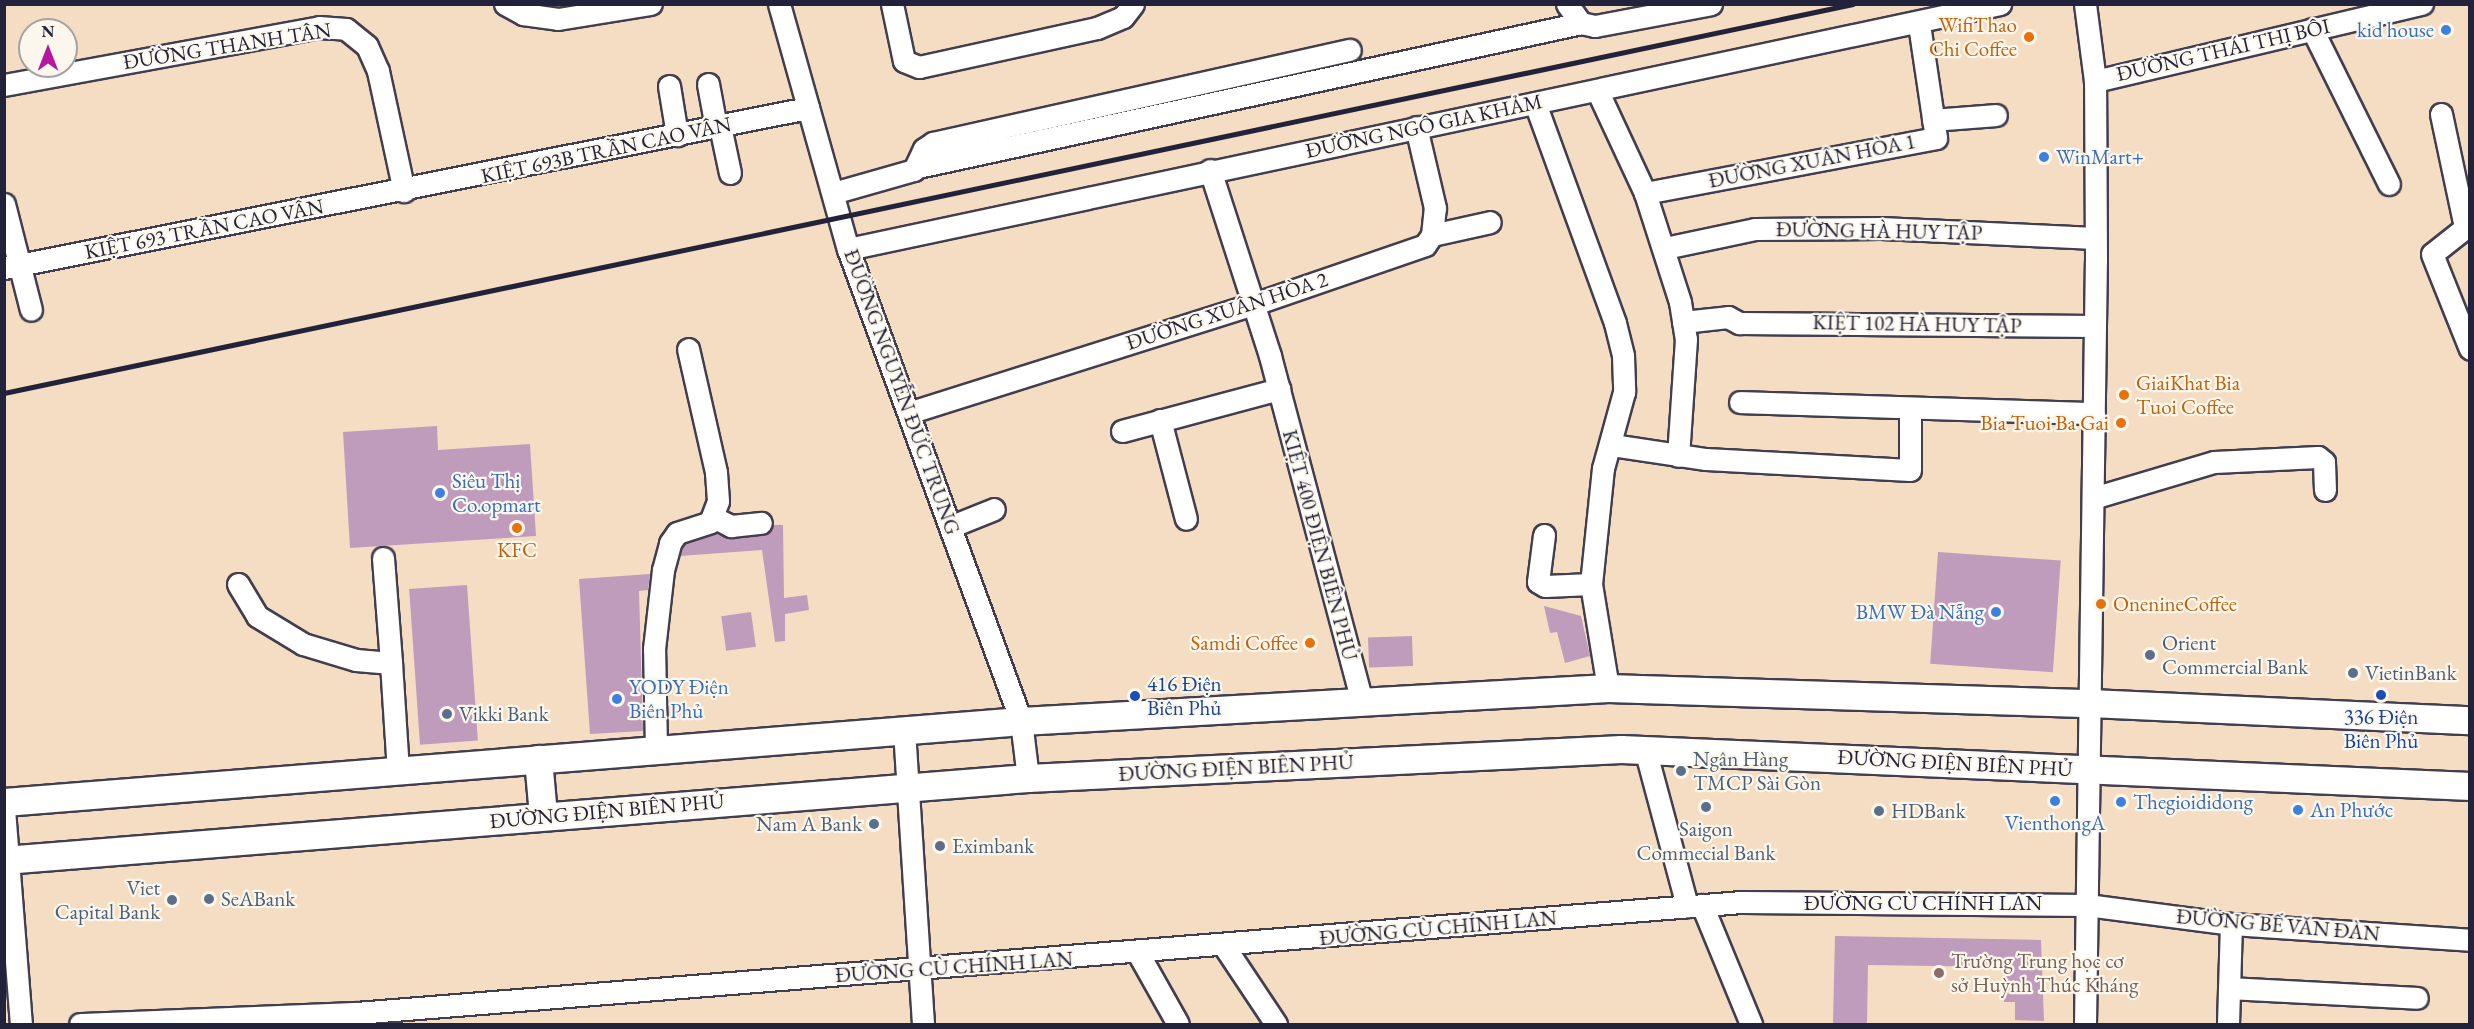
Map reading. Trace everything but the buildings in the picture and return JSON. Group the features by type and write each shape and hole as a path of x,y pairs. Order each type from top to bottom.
{"main road":[{"path":"4,802 1022,721 1608,688 2090,703 2469,720"},
{"name":"ĐƯỜNG ĐIỆN BIÊN PHỦ","path":"6,860 543,815 1028,778 1645,749 2469,786"},
{"path":"538,759 543,815"}],"street":[{"path":"504,4 523,14 558,19 651,4"},
{"name":"ĐƯỜNG NGUYỄN ĐỨC TRUNG","path":"779,4 848,249 911,412 1022,721 1028,778"},
{"path":"892,4 904,61 920,67 1097,28 1124,17 1133,4"},
{"path":"1567,4 1581,23"},
{"path":"833,193 918,167 1581,23 1595,26 1711,4"},
{"name":"ĐƯỜNG NGÔ GIA KHẢM","path":"848,249 1210,170 1919,24 2000,4"},
{"path":"2085,4 2095,81 2095,326 2085,1024"},
{"name":"ĐƯỜNG THÁI THỊ BÔI","path":"2095,81 2422,4"},
{"name":"ĐƯỜNG XUÂN HÒA 1","path":"1645,193 1936,138 1919,24"},
{"name":"ĐƯỜNG THANH TÂN","path":"4,85 319,27 346,29 367,46 378,71 404,191"},
{"path":"2312,29 2389,184"},
{"path":"918,167 924,149 933,143 1350,50"},
{"path":"708,84 730,173"},
{"path":"669,86 677,135"},
{"path":"1598,90 1645,193 1665,248 1683,322 1686,339 1678,456"},
{"path":"1535,103 1623,356 1624,392 1612,445 1604,468 1591,585 1608,688"},
{"name":"KIỆT 693B TRẦN CAO VÂN","path":"404,191 808,108"},
{"path":"2441,114 2467,225 2432,254 2469,349"},
{"path":"1933,120 1996,115"},
{"path":"1416,127 1436,208 1432,235"},
{"name":"KIỆT 400 ĐIỆN BIÊN PHỦ","path":"1210,170 1279,388 1362,701"},
{"name":"KIỆT 693 TRẦN CAO VÂN","path":"12,267 404,191"},
{"path":"4,204 12,267 31,309"},
{"name":"ĐƯỜNG XUÂN HÒA 2","path":"911,412 1254,304 1425,244 1432,235 1490,222"},
{"name":"ĐƯỜNG HÀ HUY TẬP","path":"1665,248 1755,228 1881,228 2095,238"},
{"name":"KIỆT 102 HÀ HUY TẬP","path":"1683,322 1728,317 1739,323 2095,326"},
{"path":"688,349 716,472 718,501 714,518"},
{"path":"1122,431 1279,388"},
{"path":"1740,402 2094,413"},
{"path":"1612,445 1678,456 1910,470 1910,408"},
{"path":"1160,420 1186,519"},
{"path":"2093,498 2214,462 2318,457 2324,462 2325,490"},
{"path":"952,526 994,509"},
{"path":"656,749 654,649 663,570 670,543 677,533 714,518 731,526 761,523"},
{"path":"1544,535 1538,582 1545,586 1591,585"},
{"path":"383,558 398,772"},
{"path":"238,585 257,616 303,644 356,660 391,663"},
{"path":"904,730 923,1024"},
{"path":"1645,749 1695,906 1751,1024"},
{"path":"4,808 6,860 21,1024"},
{"name":"ĐƯỜNG CÙ CHÍNH LAN","path":"80,1024 359,1019 1743,902 2087,904"},
{"name":"ĐƯỜNG BẾ VĂN ĐÀN","path":"2087,904 2231,924 2469,940"},
{"path":"2228,1024 2231,924"},
{"path":"1224,946 1276,1024"},
{"path":"1138,953 1178,1024"},
{"path":"2229,988 2417,998"}],"railway":[{"path":"4,393 1853,4"}],"place":[{"name":"kid house","path":"2446,30"},
{"name":"WifiThao Chi Coffee","path":"2029,37"},
{"name":"WinMart+","path":"2044,157"},
{"name":"GiaiKhat Bia Tuoi Coffee","path":"2124,395"},
{"name":"Bia Tuoi Ba Gai","path":"2121,423"},
{"name":"Siêu Thị Co.opmart","path":"440,493"},
{"name":"KFC","path":"517,528"},
{"name":"OnenineCoffee","path":"2101,604"},
{"name":"BMW Đà Nẵng","path":"1996,612"},
{"name":"Samdi Coffee","path":"1310,643"},
{"name":"Orient Commercial Bank","path":"2150,655"},
{"name":"VietinBank","path":"2353,673"},
{"name":"336 Điện Biên Phủ","path":"2381,695"},
{"name":"416 Điện Biên Phủ","path":"1135,696"},
{"name":"YODY Điện Biên Phủ","path":"617,699"},
{"name":"Vikki Bank","path":"447,714"},
{"name":"Ngân Hàng TMCP Sài Gòn","path":"1681,771"},
{"name":"VienthongA","path":"2055,801"},
{"name":"Thegioididong","path":"2121,802"},
{"name":"Saigon Commecial Bank","path":"1706,807"},
{"name":"An Phước","path":"2298,810"},
{"name":"HDBank","path":"1879,811"},
{"name":"Nam A Bank","path":"874,824"},
{"name":"Eximbank","path":"940,846"},
{"name":"SeABank","path":"209,899"},
{"name":"Viet Capital Bank","path":"172,900"},
{"name":"Trường Trung học cơ sở Huỳnh Thúc Kháng","path":"1939,973"}]}
